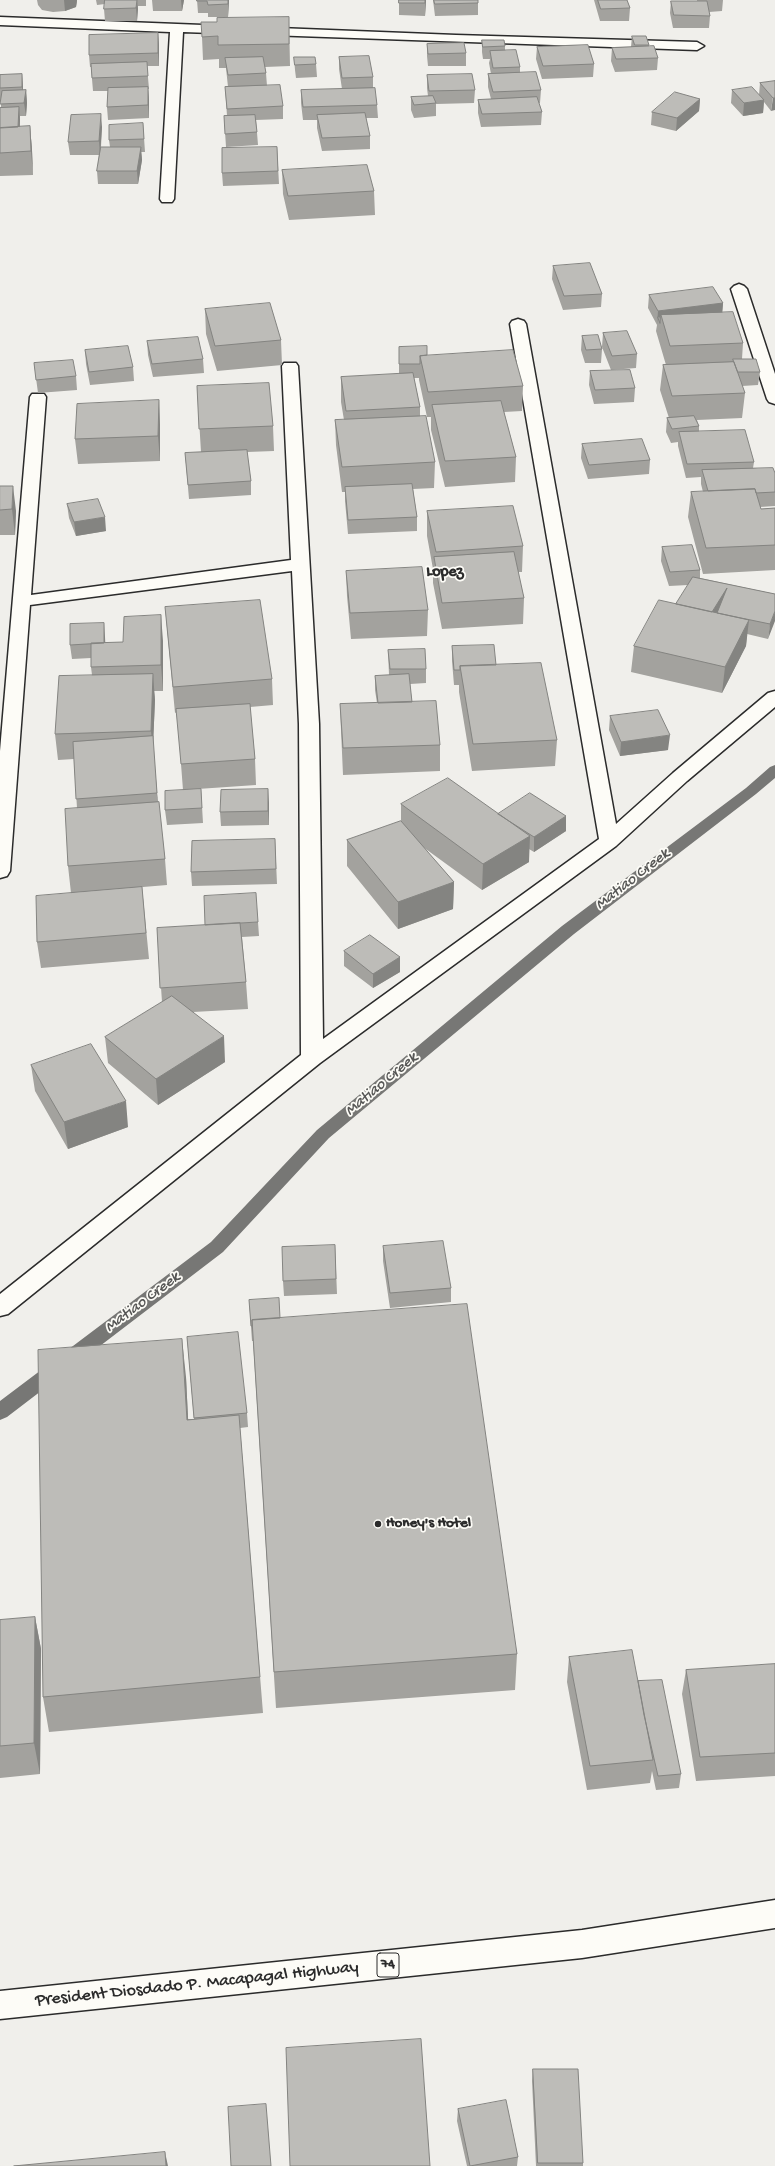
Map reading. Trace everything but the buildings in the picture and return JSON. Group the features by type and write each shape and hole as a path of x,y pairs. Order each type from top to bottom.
{"street":[{"path":"0,21 177,29 697,46"},
{"path":"167,199 177,29"},
{"path":"740,289 775,399"},
{"path":"518,324 609,841"},
{"path":"290,366 310,724 312,1058"},
{"path":"0,871 23,601 38,397"},
{"path":"23,601 302,564"},
{"path":"0,1307 312,1058 609,841 680,777 775,697"},
{"name":"President Diosdado P. Macapagal Highway","path":"0,2005 582,1944 775,1914"}],"waterway":[{"name":"Matiao Creek","path":"0,1412 217,1247 323,1134 568,930 751,791 775,770"}],"place":[{"name":"Honey's Hotel","path":"378,1524"}],"district":[{"name":"Lopez","path":"445,573"}]}
